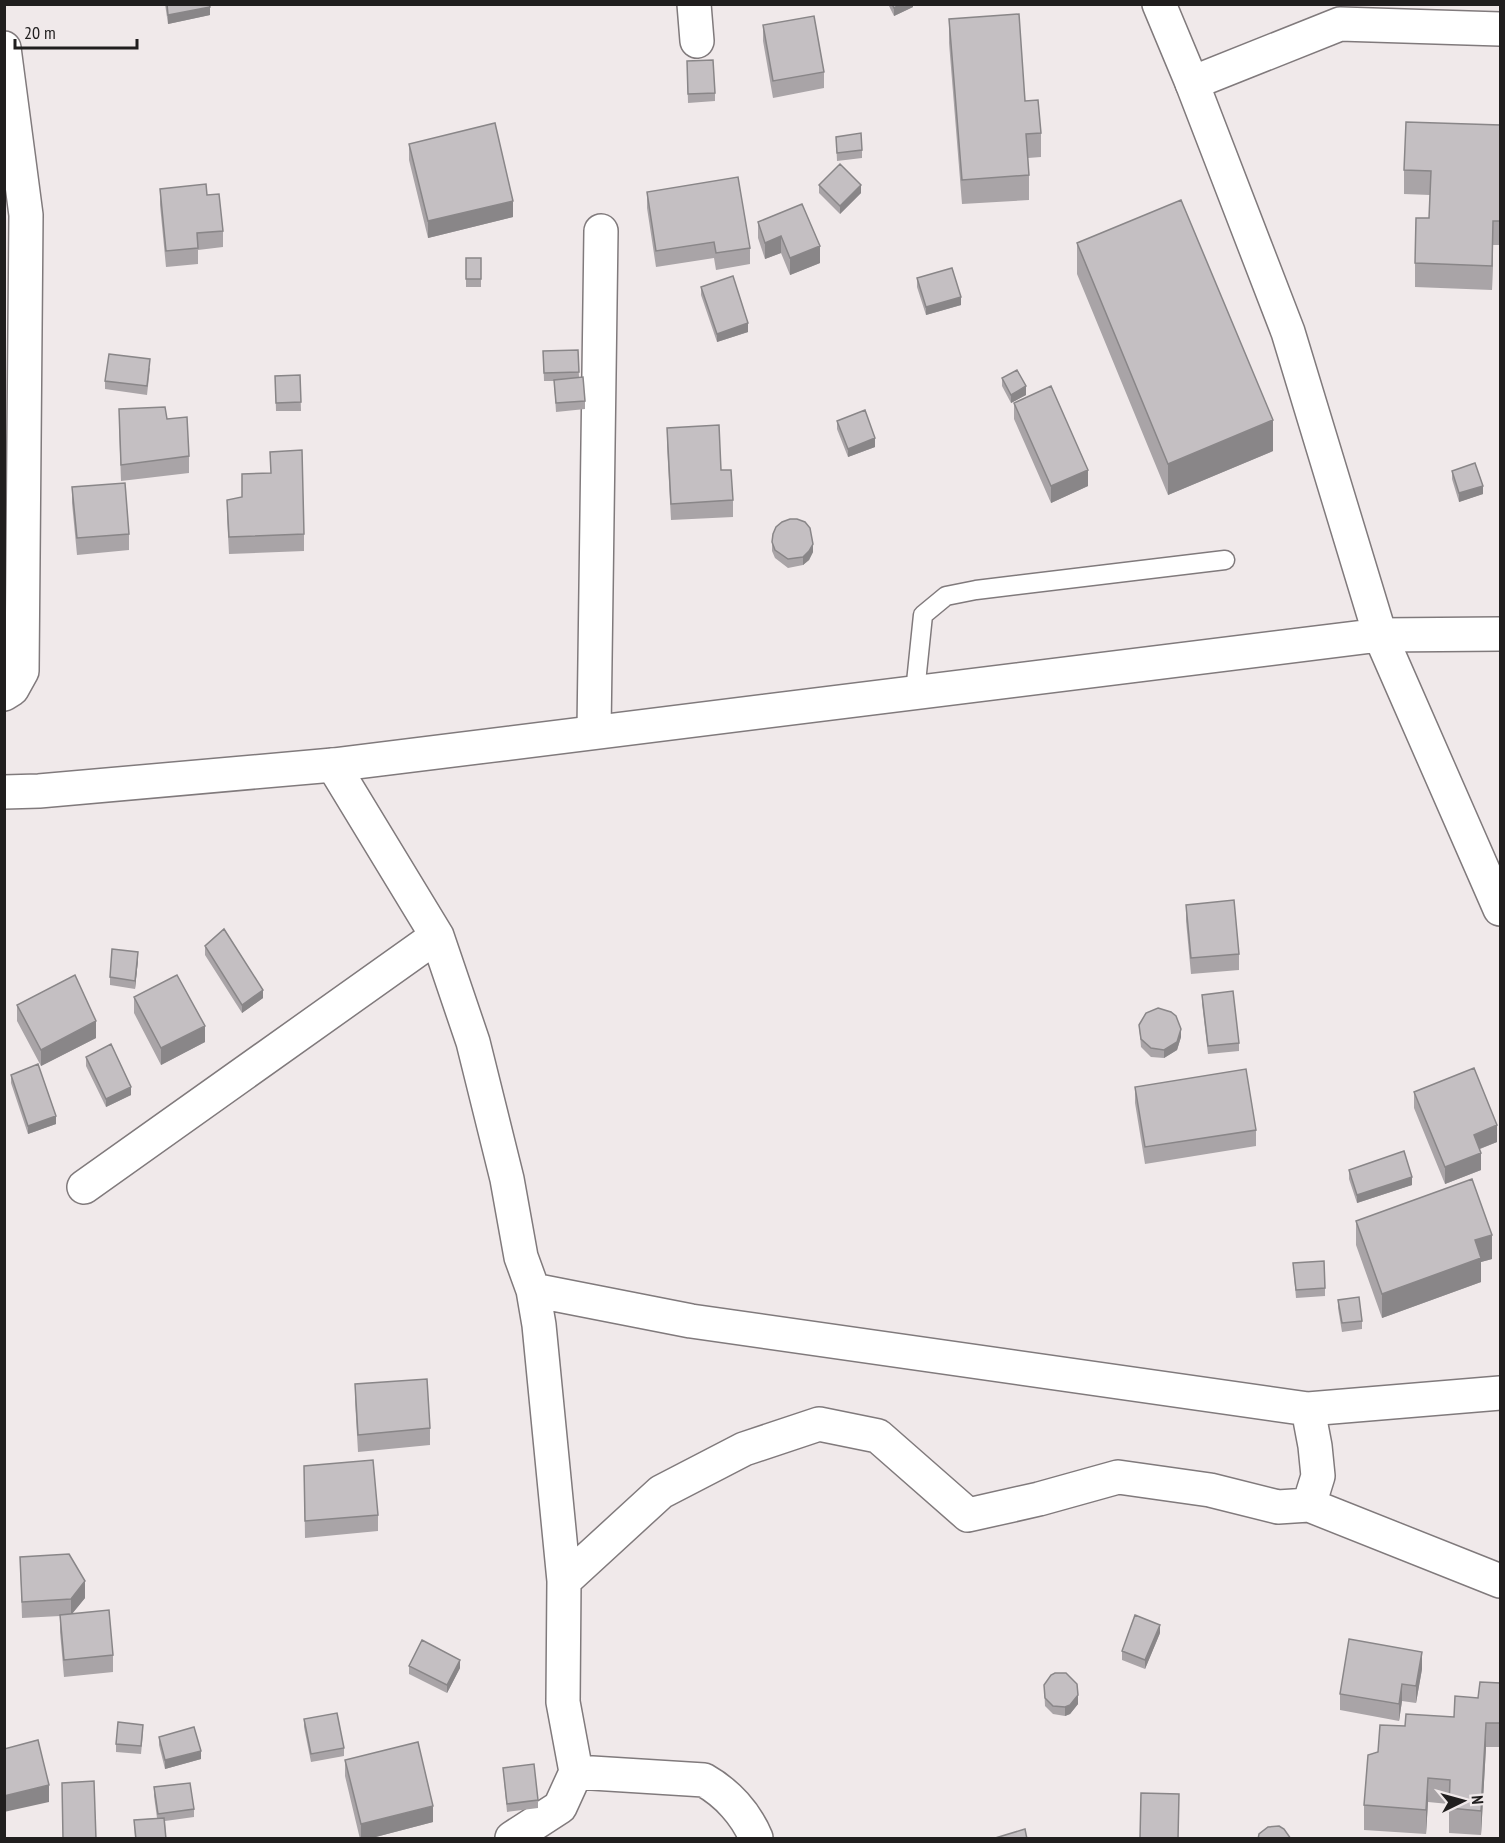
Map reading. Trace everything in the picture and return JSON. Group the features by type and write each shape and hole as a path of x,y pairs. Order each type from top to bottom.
{"street":[{"path":"694,4 697,41"},
{"path":"1159,4 1288,332 1380,635 1500,909"},
{"path":"1192,83 1352,14 1500,28"},
{"path":"4,48 26,215 22,671 12,689 4,694"},
{"path":"594,731 601,231"},
{"path":"4,792 333,765 1380,635 1500,634"},
{"path":"333,765 437,936 473,1042 507,1179 521,1257 533,1290 539,1325 564,1581 563,1702 576,1772 560,1808 512,1839"},
{"path":"84,1186 437,936"},
{"path":"533,1290 692,1321 1308,1409 1500,1393"},
{"path":"1308,1409 1316,1446 1318,1476 1309,1505"},
{"path":"564,1581 661,1492 744,1449 819,1424 879,1436 968,1515 1039,1499 1118,1477 1210,1490 1278,1507 1309,1505 1500,1581"},
{"path":"576,1772 704,1779 730,1799 751,1826 756,1839"}],"lane":[{"path":"915,692 923,615 946,596 976,590 1225,560"}],"building":[{"path":"167,4 209,4 210,7 168,15"},
{"path":"1019,14 1025,101 1038,100 1041,133 1026,134 1029,175 962,180 949,19"},
{"path":"814,16 824,72 773,81 763,25"},
{"path":"713,60 715,93 688,94 687,61"},
{"path":"1406,122 1500,125 1500,221 1493,221 1492,266 1415,263 1416,218 1429,218 1431,171 1404,170"},
{"path":"495,123 513,201 428,221 409,144"},
{"path":"861,133 862,150 837,153 836,137"},
{"path":"840,164 861,185 840,206 819,185"},
{"path":"738,177 750,248 716,253 714,242 656,251 647,192"},
{"path":"206,184 207,195 219,194 223,231 197,233 198,248 166,251 160,189"},
{"path":"1181,200 1273,420 1168,464 1077,243"},
{"path":"802,204 820,246 790,258 781,236 765,243 758,222"},
{"path":"466,258 481,258 481,279 466,279"},
{"path":"952,268 961,297 926,307 917,278"},
{"path":"733,276 748,323 717,334 701,287"},
{"path":"578,350 579,372 544,373 543,351"},
{"path":"109,354 150,359 147,386 105,381"},
{"path":"1017,370 1026,386 1011,395 1002,378"},
{"path":"300,375 301,402 276,403 275,376"},
{"path":"583,377 585,401 556,403 554,380"},
{"path":"1051,386 1088,470 1051,486 1014,403"},
{"path":"165,407 167,419 187,417 189,456 121,465 119,409"},
{"path":"865,410 875,438 848,449 837,421"},
{"path":"719,425 721,470 731,470 733,500 671,504 667,428"},
{"path":"302,450 304,534 229,537 227,500 242,497 242,474 271,473 270,452"},
{"path":"1475,463 1483,486 1459,493 1452,471"},
{"path":"125,483 129,534 77,538 72,487"},
{"path":"790,519 805,522 810,528 813,544 803,557 788,559 775,550 772,542 776,527"},
{"path":"1234,900 1239,954 1191,958 1186,905"},
{"path":"224,929 263,990 242,1005 205,946"},
{"path":"112,949 138,952 135,981 110,977"},
{"path":"75,975 96,1021 41,1050 17,1005"},
{"path":"177,975 205,1026 161,1048 134,997"},
{"path":"1233,991 1239,1043 1208,1046 1202,995"},
{"path":"1158,1008 1176,1016 1181,1029 1177,1042 1164,1050 1151,1048 1141,1039 1139,1025 1146,1013"},
{"path":"111,1044 131,1087 106,1099 86,1057"},
{"path":"38,1064 56,1116 28,1126 11,1075"},
{"path":"1474,1068 1497,1125 1474,1135 1481,1153 1445,1167 1414,1092"},
{"path":"1246,1069 1256,1130 1145,1147 1135,1087"},
{"path":"1404,1151 1412,1177 1357,1195 1349,1170"},
{"path":"1472,1179 1492,1235 1475,1240 1481,1258 1382,1294 1356,1221"},
{"path":"1324,1261 1325,1288 1296,1290 1293,1263"},
{"path":"1359,1297 1362,1321 1342,1323 1338,1300"},
{"path":"427,1379 430,1428 358,1435 355,1384"},
{"path":"373,1460 378,1515 305,1521 304,1466"},
{"path":"69,1554 85,1581 71,1599 22,1602 20,1557"},
{"path":"109,1610 113,1655 64,1660 60,1615"},
{"path":"1135,1615 1160,1625 1145,1660 1122,1651"},
{"path":"1349,1639 1422,1652 1416,1686 1402,1684 1399,1704 1340,1694"},
{"path":"422,1640 460,1660 447,1685 409,1666"},
{"path":"1055,1673 1066,1673 1077,1684 1078,1695 1070,1705 1065,1707 1053,1706 1045,1698 1044,1685"},
{"path":"1480,1682 1500,1683 1500,1723 1486,1723 1481,1811 1449,1808 1450,1780 1428,1778 1426,1810 1364,1805 1368,1755 1378,1752 1380,1725 1405,1726 1406,1714 1454,1717 1455,1696 1478,1698"},
{"path":"337,1713 344,1748 311,1754 304,1719"},
{"path":"118,1722 143,1725 141,1746 116,1744"},
{"path":"194,1727 201,1751 165,1760 159,1737"},
{"path":"38,1740 49,1785 4,1796 4,1749"},
{"path":"418,1742 433,1806 361,1824 345,1760"},
{"path":"534,1764 538,1800 507,1804 503,1768"},
{"path":"94,1781 96,1839 63,1839 62,1783"},
{"path":"190,1783 194,1809 158,1814 154,1787"},
{"path":"1141,1793 1179,1794 1178,1839 1140,1839"},
{"path":"164,1818 166,1839 136,1839 134,1820"},
{"path":"1279,1826 1291,1839 1258,1839 1259,1834 1268,1827"},
{"path":"1025,1829 1027,1839 992,1839"}]}
